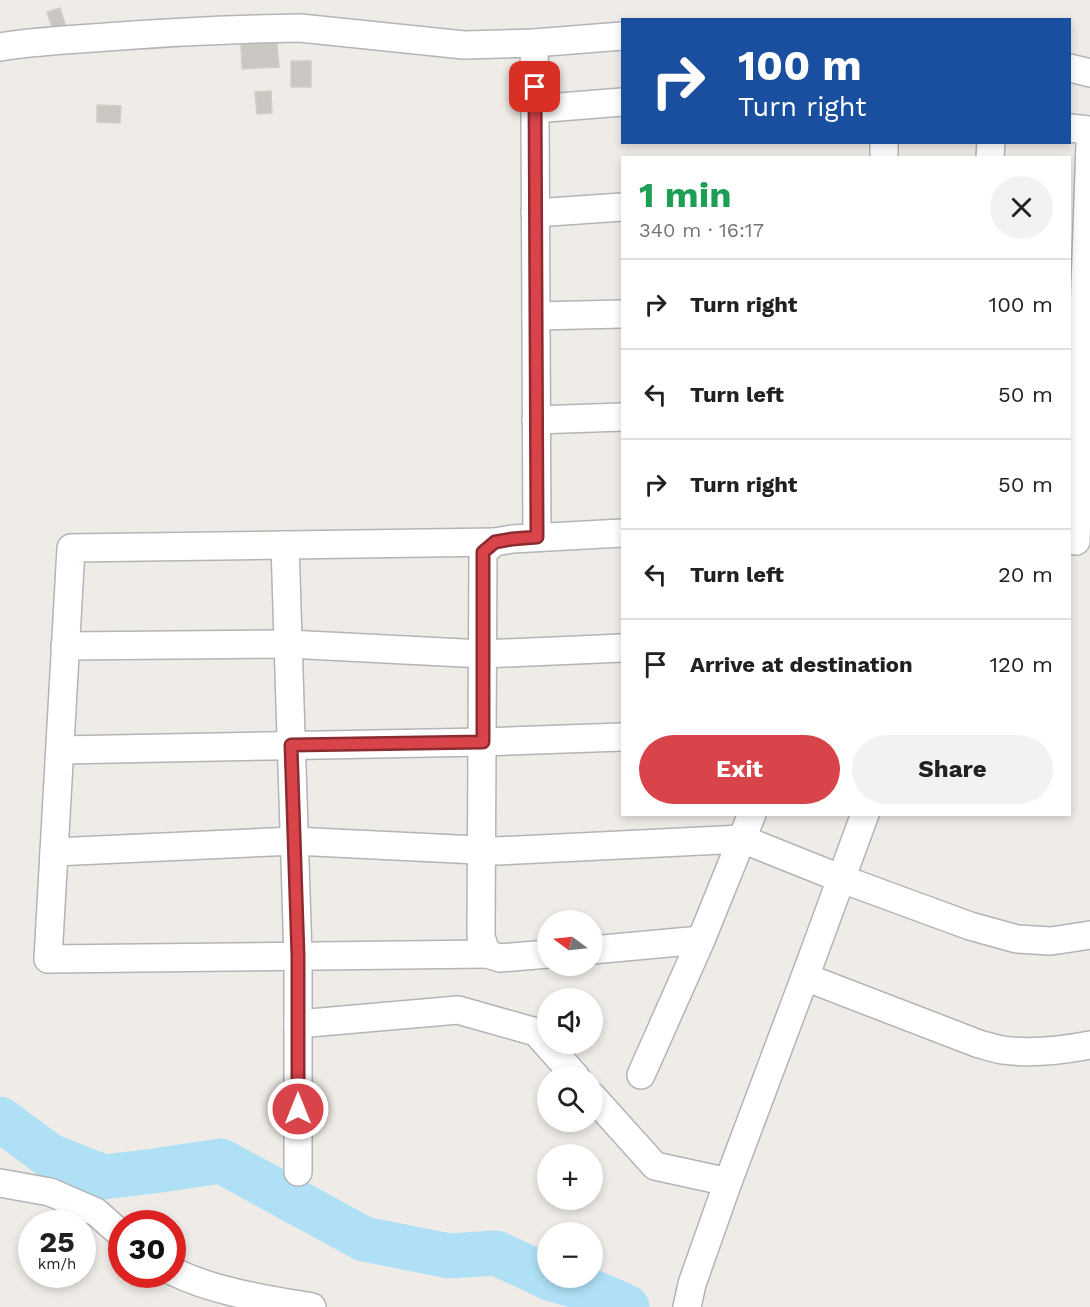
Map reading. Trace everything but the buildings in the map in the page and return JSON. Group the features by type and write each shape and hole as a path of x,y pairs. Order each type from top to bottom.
{"street":[{"path":"0,47 23,43 149,34 277,28 300,28 464,45 534,43 621,36"},
{"path":"534,43 537,537"},
{"path":"1071,68 1090,73"},
{"path":"535,109 621,102"},
{"path":"1071,128 1090,130"},
{"path":"1079,541 1090,143"},
{"path":"535,213 621,207"},
{"path":"536,316 621,314"},
{"path":"536,420 621,417"},
{"path":"537,955 500,958 487,954 48,958 71,548 495,542 537,537 621,533"},
{"path":"487,954 482,937 483,552 495,542"},
{"path":"285,545 298,956 298,1172"},
{"path":"65,646 288,644 483,654 621,648"},
{"path":"60,750 621,737"},
{"path":"641,1075 701,940 751,816"},
{"path":"687,1307 692,1284 728,1182 864,816"},
{"path":"54,852 294,841 497,851 742,839 970,926 1017,939 1051,941 1090,935"},
{"path":"603,949 701,940"},
{"path":"806,977 979,1044 1003,1050 1030,1051 1090,1046"},
{"path":"298,1024 458,1010 536,1032 566,1066"},
{"path":"603,1108 655,1166 728,1182"},
{"path":"0,1183 50,1192 96,1212 108,1223"},
{"path":"186,1278 242,1294 312,1307"}],"waterway":[{"path":"0,1119 50,1156 103,1177 221,1161 364,1239 449,1256 496,1253 537,1272"},
{"path":"584,1288 627,1307"}],"route":[{"path":"298,1109 298,956 291,745 483,742 483,552 495,542 537,537 535,87"}]}
